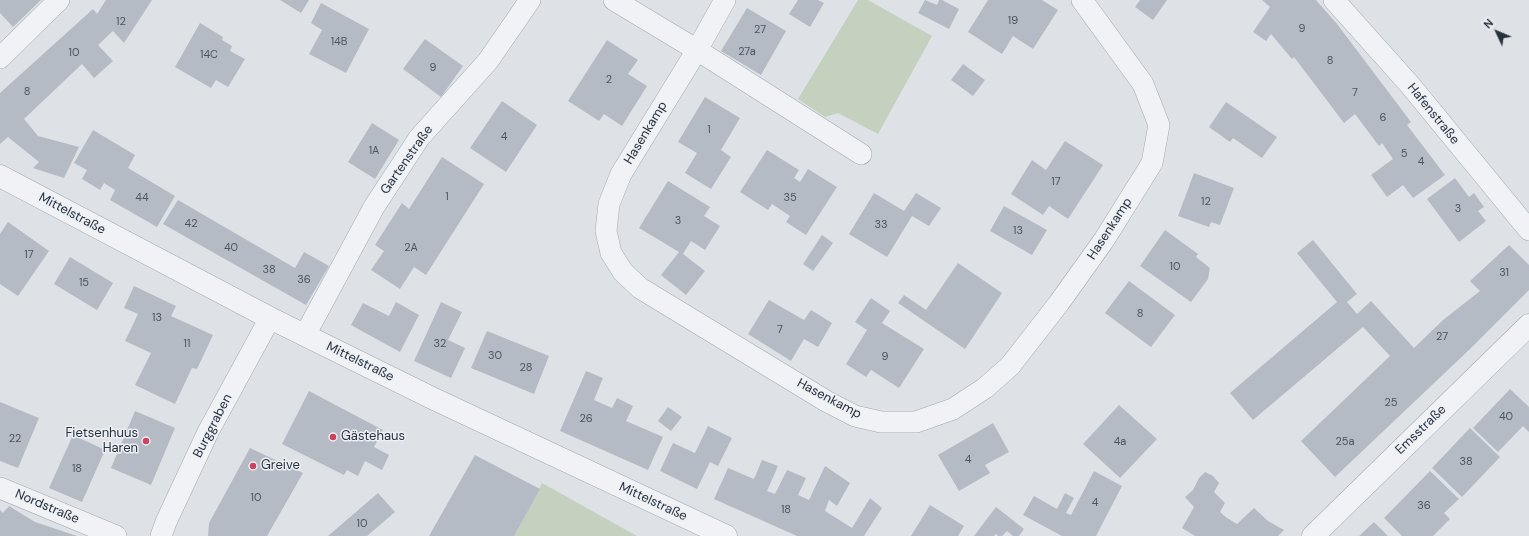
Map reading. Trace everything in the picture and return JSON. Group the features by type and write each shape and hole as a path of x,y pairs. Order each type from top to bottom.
{"street":[{"path":"0,58 59,0"},
{"name":"Gartenstraße","path":"305,335 374,207 419,138 488,61 530,0"},
{"path":"614,0 697,50 861,154"},
{"name":"Hasenkamp","path":"725,0 697,50 621,174 609,204 606,231 611,253 623,272 640,288 854,416 881,422 916,422 953,409 985,388 1010,366 1059,303 1104,240 1152,162 1159,125 1143,84 1082,0"},
{"name":"Hafenstraße","path":"1334,0 1410,85 1529,230"},
{"name":"Mittelstraße","path":"0,176 270,318 432,398 726,536"},
{"name":"Burggraben","path":"161,536 166,522 208,432 270,318"},
{"name":"Emsstraße","path":"1313,536 1529,325"},
{"name":"Nordstraße","path":"0,488 116,536"}],"green space":[{"path":"858,0 868,0 932,36 878,134 838,113 825,117 798,99"},
{"path":"542,483 637,536 514,536"}],"building":[{"path":"0,0 41,0 13,27 0,13"},
{"path":"106,0 152,0 124,43 113,31 98,45 113,61 94,78 82,64 24,119 38,136 79,147 64,178 33,168 39,162 8,137 0,144 0,93 93,9 97,14"},
{"path":"280,0 309,0 301,13"},
{"path":"798,0 818,0 824,3 810,27 789,14"},
{"path":"925,0 937,5 939,0 942,0 959,9 949,29 918,13"},
{"path":"988,0 1042,0 1058,10 1033,49 1013,36 1002,54 968,32"},
{"path":"1140,0 1167,0 1153,20 1135,7"},
{"path":"1262,0 1316,0 1337,24 1411,122 1407,125 1445,175 1413,198 1403,185 1387,197 1371,175 1393,159 1382,143 1379,146 1355,114 1344,123 1294,57 1292,59 1271,34 1266,41 1253,32 1270,7"},
{"path":"321,3 369,29 346,73 309,54 322,30 311,23"},
{"path":"747,8 786,31 761,75 721,51"},
{"path":"200,23 223,37 222,40 232,46 230,51 245,59 228,87 216,80 211,88 175,67"},
{"path":"425,39 463,66 441,97 403,69"},
{"path":"607,40 638,60 628,74 647,86 622,126 604,114 599,121 568,101"},
{"path":"963,64 985,80 973,96 951,80"},
{"path":"705,97 740,118 721,150 731,157 711,189 685,173 697,153 678,142"},
{"path":"502,101 537,125 506,172 470,148"},
{"path":"1226,102 1277,137 1262,158 1233,138 1230,142 1209,127"},
{"path":"372,123 399,140 375,179 348,162"},
{"path":"93,130 135,155 128,168 175,196 157,227 110,200 115,190 104,183 100,190 82,179 87,170 74,163"},
{"path":"1065,141 1103,165 1068,219 1049,206 1043,215 1011,194 1032,160 1046,170"},
{"path":"767,150 799,170 794,178 800,182 808,169 837,187 806,235 786,222 790,216 772,204 768,210 740,192"},
{"path":"442,157 484,184 426,275 414,267 400,289 371,270 384,251 375,245 402,203 409,209"},
{"path":"1194,173 1234,188 1220,225 1211,222 1209,227 1178,216"},
{"path":"1455,178 1469,197 1474,193 1484,207 1478,211 1486,221 1459,242 1427,199"},
{"path":"668,181 710,207 704,216 720,226 705,250 691,241 683,254 705,271 686,295 661,275 679,252 639,228"},
{"path":"874,193 904,211 916,193 941,208 929,226 912,216 887,257 849,234"},
{"path":"178,200 295,268 304,252 329,266 306,305 163,224"},
{"path":"1004,206 1047,230 1032,255 990,231"},
{"path":"8,222 49,251 18,296 0,284 0,234"},
{"path":"1165,230 1198,254 1196,257 1210,268 1208,279 1191,302 1140,266"},
{"path":"822,235 833,243 813,271 803,264"},
{"path":"1313,240 1357,294 1347,302 1357,314 1371,301 1414,348 1443,320 1480,291 1470,281 1509,245 1529,265 1529,290 1470,349 1335,477 1301,441 1390,356 1363,327 1253,420 1230,393 1337,302 1297,253"},
{"path":"70,257 113,283 97,310 54,284"},
{"path":"958,263 1002,293 965,349 898,303 904,295 926,310"},
{"path":"1129,281 1175,315 1151,347 1105,313"},
{"path":"134,286 176,306 171,316 213,335 197,369 192,368 175,404 135,385 151,353 125,341 138,314 124,308"},
{"path":"871,298 890,311 882,323 924,349 899,388 871,370 866,377 846,364 867,330 855,322"},
{"path":"769,300 804,320 811,310 832,323 818,347 804,339 791,361 748,334"},
{"path":"396,302 419,315 400,352 351,325 363,303 389,316"},
{"path":"441,302 462,312 448,340 465,348 451,378 414,361"},
{"path":"487,331 549,356 534,394 471,368"},
{"path":"586,371 603,378 594,400 612,408 617,398 633,406 626,421 663,437 648,470 560,431"},
{"path":"1510,389 1529,407 1529,432 1523,426 1498,452 1473,428"},
{"name":"Gästehaus","path":"309,391 383,430 374,447 389,455 382,470 365,461 358,476 347,470 344,475 282,444"},
{"path":"0,402 39,418 18,468 0,461"},
{"path":"1119,405 1157,439 1120,478 1083,444"},
{"path":"668,407 682,417 671,431 658,421"},
{"name":"Fietsenhuus Haren","path":"135,411 175,428 151,485 111,468"},
{"path":"993,423 1009,452 985,465 990,473 959,491 938,455"},
{"path":"708,426 732,438 718,466 710,462 697,489 660,471 673,443 695,453"},
{"path":"1470,428 1500,457 1462,497 1432,468"},
{"path":"73,435 105,450 82,502 49,488"},
{"path":"250,448 303,473 267,536 208,536 209,523"},
{"path":"475,455 540,489 514,536 429,536"},
{"path":"762,460 778,466 767,491 775,494 787,470 806,478 798,495 809,500 825,466 850,483 837,506 829,500 825,511 852,528 870,498 882,508 864,536 797,536 714,499 728,468 754,479"},
{"path":"1094,471 1122,486 1096,536 1062,536 1023,515 1034,496 1057,509 1065,493 1074,498 1066,513 1071,515"},
{"path":"1430,471 1459,499 1444,513 1450,519 1433,536 1402,536 1384,518"},
{"path":"1205,472 1213,476 1219,483 1214,492 1225,503 1220,512 1227,518 1237,524 1254,508 1268,521 1284,530 1278,536 1195,536 1182,528 1194,507 1185,497 1193,490 1199,478"},
{"path":"378,493 395,512 367,536 328,536"},
{"path":"930,505 964,526 958,536 911,536"},
{"path":"9,506 35,522 77,536 0,536 0,510 3,513"},
{"path":"996,507 1024,529 1019,536 1013,536 1007,531 1002,536 998,536 996,534 994,536 974,536"},
{"path":"1374,522 1388,536 1359,536"}],"place":[{"name":"Gästehaus","path":"333,437"},
{"name":"Fietsenhuus Haren","path":"146,441"},
{"name":"Greive","path":"253,466"}]}
